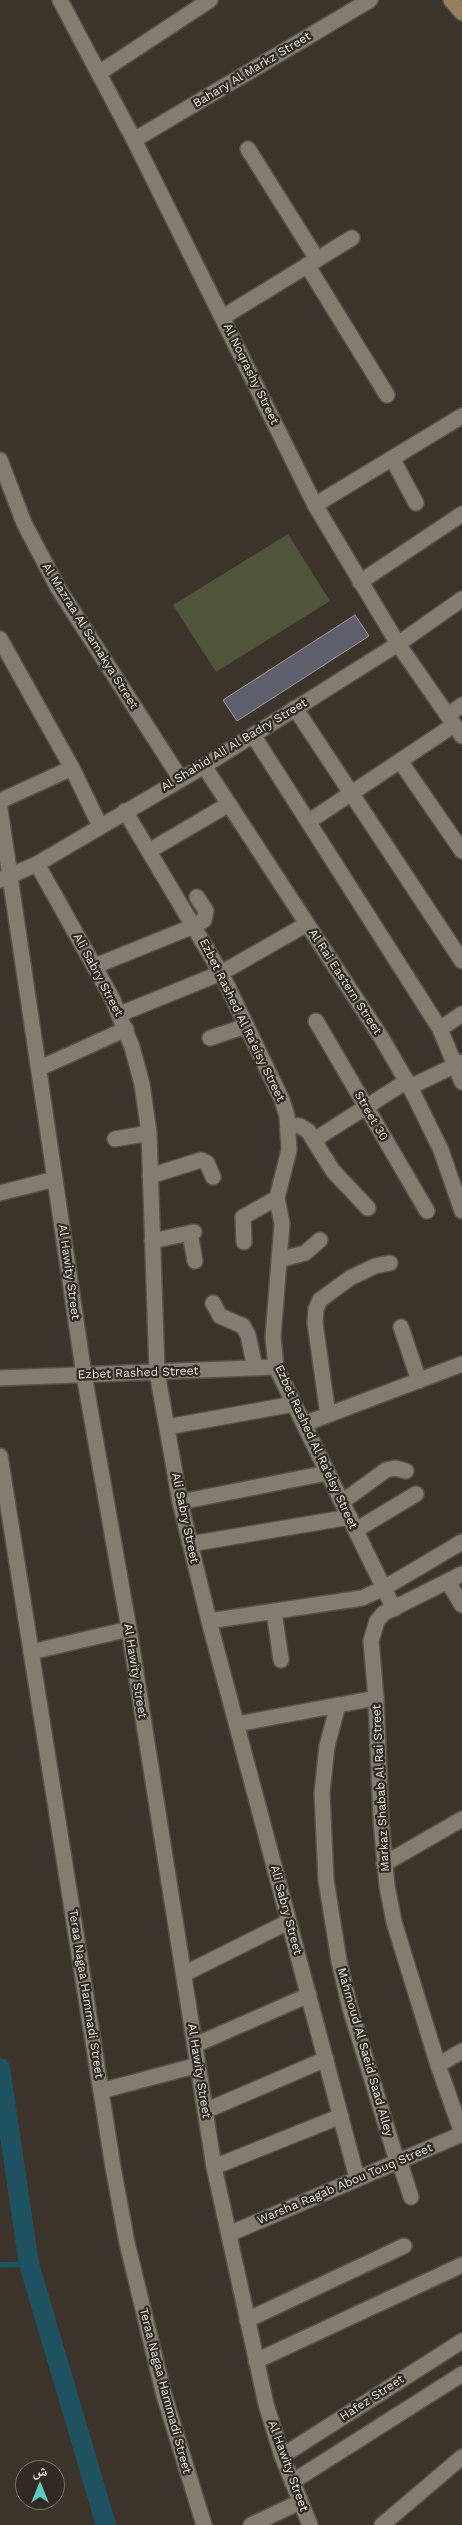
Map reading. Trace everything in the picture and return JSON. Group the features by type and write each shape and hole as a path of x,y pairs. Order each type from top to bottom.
{"main road":[{"path":"448,1 462,13"}],"street":[{"name":"Al Noqrashy Street","path":"60,0 134,140 315,505 398,644 455,725"},
{"path":"99,73 210,0"},
{"name":"Bahary Al Markz Street","path":"134,140 370,0"},
{"path":"248,149 387,395"},
{"path":"223,317 352,238"},
{"path":"315,505 393,460 462,416"},
{"name":"Al Mazraa Al Samakya Street","path":"0,460 24,523 58,588 180,778"},
{"path":"393,460 416,503"},
{"path":"360,582 462,514"},
{"name":"Al Shahid Ali Al Badry Street","path":"5,878 37,864 180,778 204,766 398,644 462,599"},
{"path":"0,639 72,768 100,826"},
{"path":"308,822 455,725 462,705"},
{"path":"295,708 462,961"},
{"path":"253,735 440,1029 459,1064 462,1082"},
{"path":"400,761 462,851"},
{"name":"Al Rai Eastern Street","path":"204,766 376,1030 408,1084 441,1150 462,1211"},
{"path":"0,801 72,768"},
{"path":"149,851 229,804"},
{"name":"Al Hawity Street","path":"0,809 5,878 40,1068 84,1375 128,1629 214,2167 266,2404 282,2456 310,2525"},
{"name":"Ezbet Rashed Al Ra'eisy Street","path":"125,811 221,973 282,1100 288,1125 290,1150 277,1198 282,1224 273,1337 276,1367 394,1608"},
{"name":"Ali Sabry Street","path":"37,864 120,1014 142,1084 149,1133 157,1372 180,1502 288,1922 309,1994 357,2178"},
{"path":"95,966 194,926 206,916 206,911 197,898"},
{"path":"120,1014 221,973 307,924"},
{"path":"440,1029 462,1014"},
{"name":"Street 30","path":"316,1021 427,1211"},
{"path":"210,1038 246,1026"},
{"path":"40,1068 126,1029"},
{"path":"314,1140 366,1107 408,1084 459,1064"},
{"path":"288,1125 305,1128 333,1171 368,1208"},
{"path":"115,1139 149,1133"},
{"path":"150,1176 201,1160 207,1163 213,1177"},
{"path":"0,1193 56,1180"},
{"path":"244,1242 243,1217 277,1198"},
{"path":"152,1241 192,1232 195,1261"},
{"path":"279,1260 304,1253 320,1240"},
{"path":"328,1415 314,1323 316,1309 320,1300 350,1278 375,1266 390,1263"},
{"path":"213,1303 220,1316 240,1324 246,1331 255,1368"},
{"path":"401,1326 419,1381"},
{"path":"304,1424 462,1364"},
{"name":"Ezbet Rashed Street","path":"0,1378 276,1367"},
{"path":"167,1427 294,1404"},
{"name":"Teraa Nagaa Hammadi Street","path":"0,1456 127,2243 144,2320 172,2423 204,2525"},
{"path":"342,1502 386,1470 395,1468 406,1471"},
{"path":"180,1502 327,1473"},
{"path":"190,1544 353,1523 416,1494"},
{"path":"209,1620 355,1599 384,1588 462,1542"},
{"name":"Markaz Shabab Al Rai Street","path":"462,1574 394,1608 377,1621 372,1631 371,1641 376,1698 384,1864 394,1922 438,2065 462,2134"},
{"path":"448,1582 462,1605"},
{"path":"274,1611 281,1660"},
{"path":"31,1652 128,1629"},
{"path":"237,1724 376,1698"},
{"name":"Mahmoud Al Saeid Saad Alley","path":"338,1705 327,1746 322,1793 326,1880 339,1961 350,2008 411,2197"},
{"path":"384,1864 462,1819"},
{"path":"184,1974 288,1922"},
{"path":"195,2045 309,1994"},
{"path":"438,2065 462,2051"},
{"path":"205,2111 326,2059"},
{"path":"101,2091 198,2065"},
{"path":"214,2167 341,2116"},
{"name":"Warsha Ragab Abou Touq Street","path":"229,2234 462,2134"},
{"path":"247,2320 404,2246"},
{"path":"256,2361 462,2265"},
{"name":"Hafez Street","path":"282,2456 462,2341"},
{"path":"292,2482 462,2374"},
{"path":"382,2525 462,2457"},
{"path":"251,2525 300,2502"}],"green space":[{"path":"288,534 330,601 216,672 173,605"}],"building":[{"path":"355,615 369,636 237,721 223,700"}],"waterway":[{"path":"0,2068 29,2264 106,2525"},
{"path":"0,2265 29,2264"}]}
